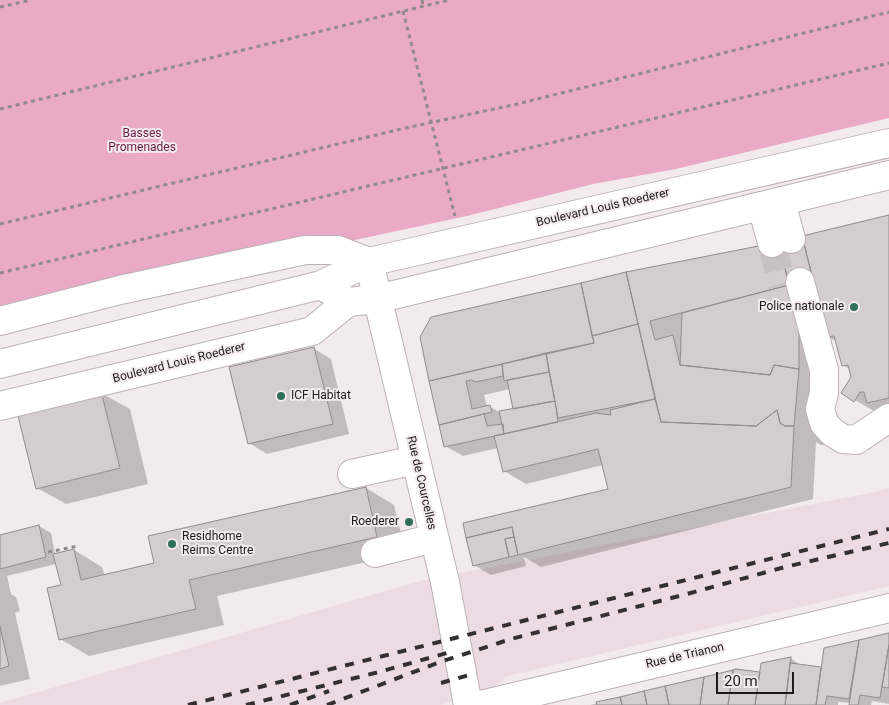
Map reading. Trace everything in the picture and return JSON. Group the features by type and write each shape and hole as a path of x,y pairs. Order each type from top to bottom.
{"main road":[{"name":"Boulevard Louis Roederer","path":"0,364 321,285 368,262 889,143"},
{"path":"321,285 348,302 377,299 889,175"},
{"path":"771,204 781,241"},
{"path":"0,321 120,290 305,250 338,250 368,262"},
{"name":"Rue de Courcelles","path":"368,262 445,582 468,705"},
{"path":"790,290 824,370 824,393 820,409 824,423 832,432 843,439 856,440 889,418"},
{"name":"Boulevard Louis Roederer","path":"0,406 312,331 348,302"},
{"path":"352,474 415,460"},
{"path":"375,553 434,538"},
{"name":"Rue de Trianon","path":"480,705 889,608"}],"path":[{"path":"0,8 30,0"},
{"path":"422,0 423,6"},
{"path":"0,109 449,0"},
{"path":"403,11 462,240"},
{"path":"0,224 431,122 513,105 889,12"},
{"path":"0,273 889,63"},
{"path":"48,552 78,546"}],"shaded area":[{"path":"889,488 889,586 507,676 491,690 440,705 0,705 0,703 420,581"}],"green space":[{"name":"Basses Promenades","path":"0,0 889,0 889,118 676,169 593,184 467,216 0,316"}],"building":[{"name":"Police nationale","path":"889,215 889,398 867,403 864,392 860,392 854,402 841,393 851,377 848,365 842,366 834,336 827,337 802,236"},
{"path":"802,236 813,279 789,285 779,242"},
{"path":"779,242 789,285 650,321 655,340 673,335 680,365 770,375 774,365 799,369 794,426 785,426 780,423 777,410 756,426 661,422 626,272"},
{"path":"626,272 638,324 592,336 581,283"},
{"path":"581,283 594,343 429,381 420,337 431,317"},
{"path":"789,285 799,327 799,369 774,365 770,375 680,365 682,313"},
{"path":"638,324 655,399 558,418 546,353 594,343 592,336"},
{"name":"ICF Habitat","path":"314,347 333,424 248,444 229,367"},
{"path":"546,353 549,372 504,381 502,364"},
{"path":"502,364 503,376 476,382 466,381 472,409 490,405 492,412 439,425 429,381"},
{"path":"549,372 555,401 513,409 507,380"},
{"path":"101,391 120,468 36,489 17,412"},
{"path":"655,399 661,422 756,426 777,410 780,423 785,426 794,426 791,487 518,555 512,527 466,538 463,523 608,489 598,449 503,472 494,436 596,413 611,415 610,410"},
{"path":"555,401 558,422 504,434 499,411"},
{"path":"484,414 487,426 503,424 504,434 444,447 439,425"},
{"path":"366,487 377,537 189,580 196,609 59,640 47,588 61,585 53,554 74,549 81,580 154,563 148,536"},
{"path":"39,525 46,557 0,569 0,535"},
{"path":"512,527 514,537 505,539 509,557 473,566 466,538"},
{"path":"514,537 518,555 509,557 505,539"},
{"path":"0,627 9,666 0,669"},
{"path":"889,633 889,645 880,698 860,695 858,705 849,705 859,640"},
{"path":"859,640 849,699 827,696 825,705 816,705 824,648"},
{"path":"889,645 889,688 882,687"},
{"path":"791,657 785,705 755,705 761,663"},
{"path":"790,663 821,667 816,705 785,705"},
{"path":"733,670 760,672 755,705 728,705"},
{"path":"733,670 728,705 700,705 704,677"},
{"path":"704,677 700,705 669,705 665,686"},
{"path":"665,686 669,705 647,705 644,691"},
{"path":"644,691 647,705 622,705 620,697"},
{"path":"620,697 622,705 597,705 596,702"}],"tunnel":[{"path":"772,243 782,286"}],"railway":[{"path":"188,705 889,529"},
{"path":"327,705 440,662 511,639 785,567 889,543"},
{"path":"246,705 454,651"},
{"path":"441,683 469,675"},
{"path":"290,705 329,691"}],"place":[{"name":"Police nationale","path":"854,307"},
{"name":"ICF Habitat","path":"281,396"},
{"name":"Roederer","path":"409,522"},
{"name":"Residhome Reims Centre","path":"172,544"}]}
